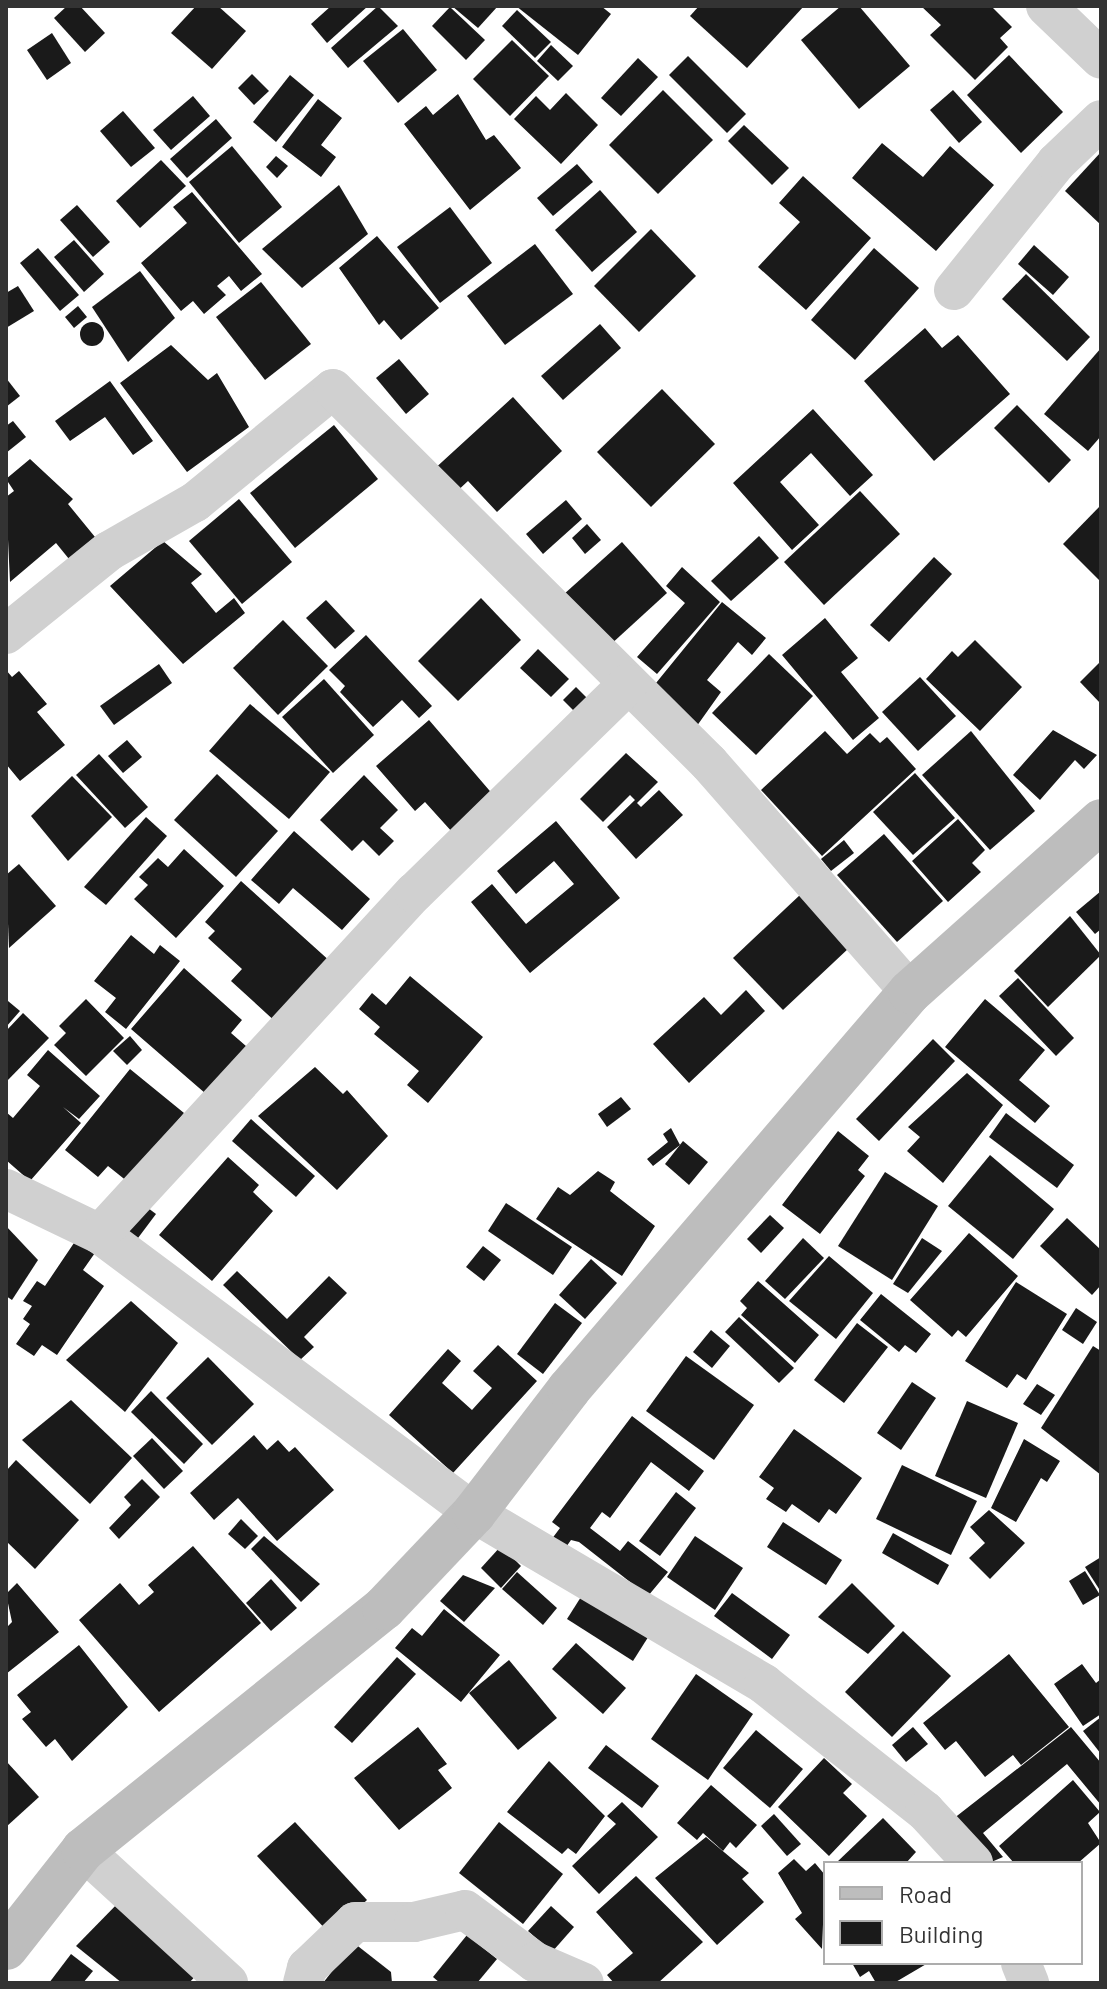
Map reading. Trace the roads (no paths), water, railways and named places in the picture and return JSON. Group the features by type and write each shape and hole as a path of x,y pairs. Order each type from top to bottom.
{"main road":[{"path":"6,1948 83,1850 384,1608 474,1513 569,1389 910,992 1101,821"}],"street":[{"path":"1046,6 1101,59"},
{"path":"954,290 1056,163 1101,120"},
{"path":"6,634 109,551 195,502 333,389 709,763 910,992"},
{"path":"100,1234 414,893 628,684"},
{"path":"6,1189 100,1234 474,1513 764,1684 925,1811 971,1861"},
{"path":"83,1850 228,1983"},
{"path":"303,1983 307,1968 355,1922 414,1922 465,1910 535,1962 584,1983"}]}
